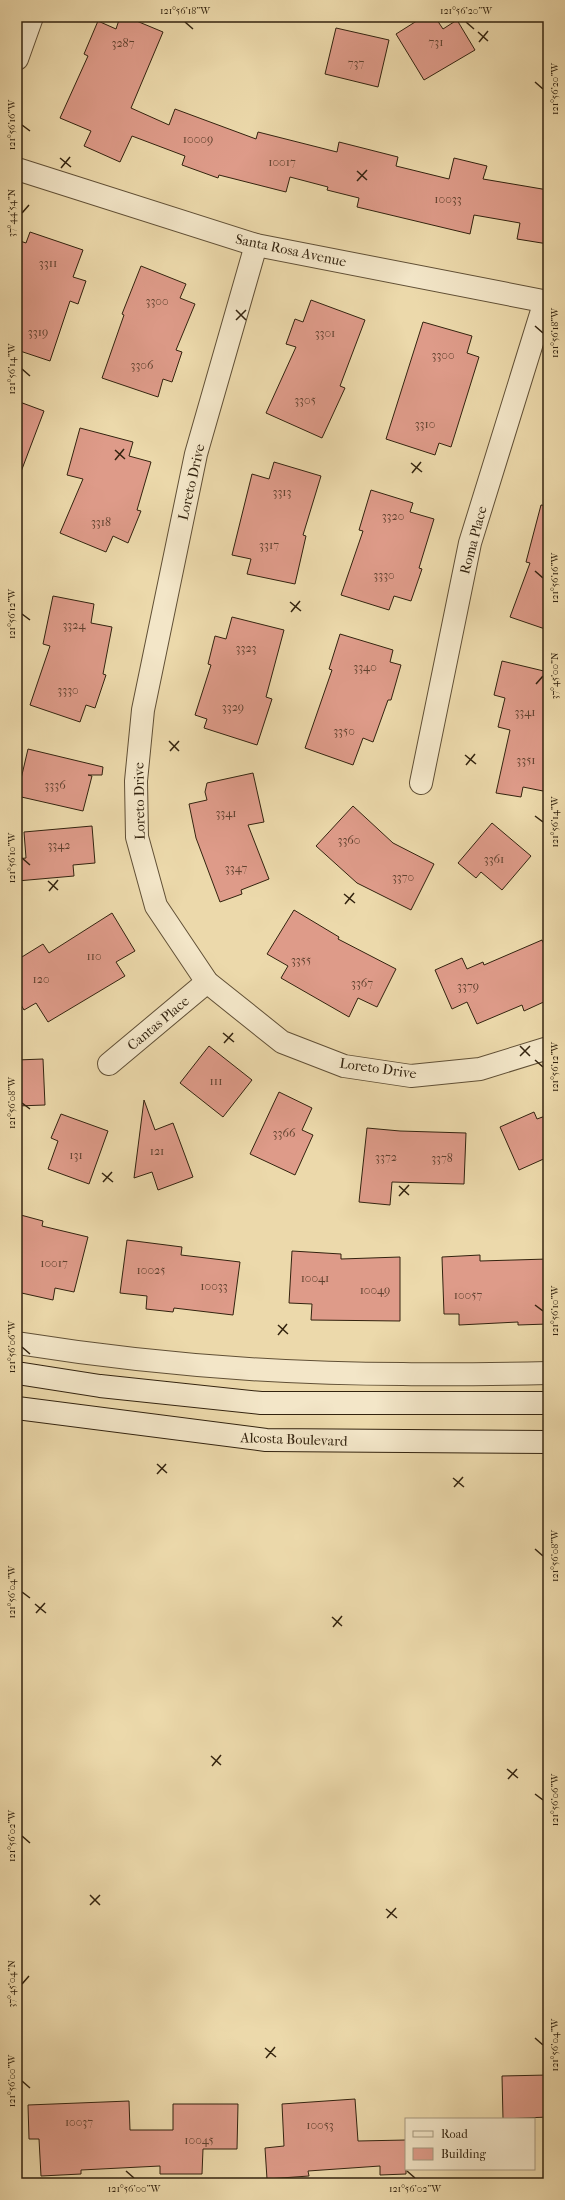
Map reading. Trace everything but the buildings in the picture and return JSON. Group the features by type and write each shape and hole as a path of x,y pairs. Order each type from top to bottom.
{"street":[{"path":"17,59 32,17"},
{"name":"Santa Rosa Avenue","path":"17,170 256,245 546,301"},
{"name":"Loreto Drive","path":"256,245 196,454 143,710 136,781 137,837 156,906 207,982 282,1042 344,1066 411,1076 480,1069 548,1048"},
{"name":"Roma Place","path":"421,783 470,543 546,301"},
{"name":"Cantas Place","path":"108,1064 207,982"},
{"path":"17,1342 78,1352 260,1369 402,1374 548,1373"},
{"path":"17,1373 100,1386 261,1403 548,1403"},
{"name":"Alcosta Boulevard","path":"17,1408 266,1440 548,1442"}]}
